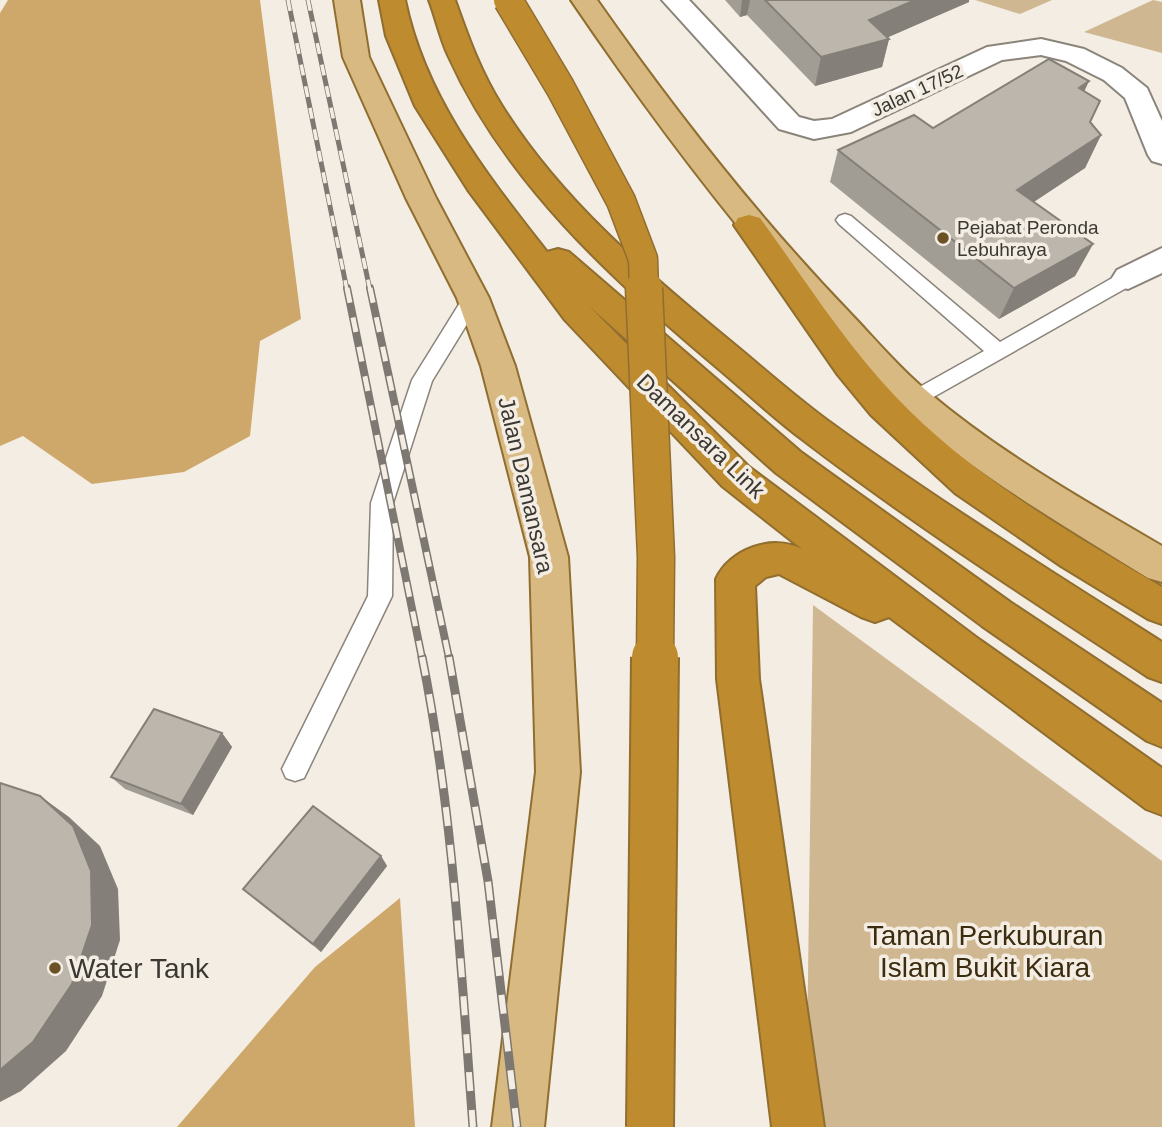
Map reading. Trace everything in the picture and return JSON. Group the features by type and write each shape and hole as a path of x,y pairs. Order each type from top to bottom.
{"highway":[{"name":"Damansara Link","path":"391,0 399,36 429,106 478,183 576,312 735,476 966,653 1162,794"},
{"path":"442,0 451,36 486,105 550,192 659,301 815,430 1031,579 1162,664"},
{"path":"508,0 560,87 621,201 643,259 656,556 650,1127"},
{"path":"478,183 570,271 789,463 996,614 1162,727"},
{"path":"749,225 850,366 883,406 968,483 1075,555 1162,607"},
{"path":"798,1127 738,679 735,579 755,563 782,557 966,653"}],"main road":[{"name":"Jalan Damansara","path":"347,0 356,57 421,198 473,298 498,366 549,557 558,772 518,1127"},
{"path":"584,0 638,80 749,225 788,270 914,400 1028,485 1162,566"}],"street":[{"name":"Jalan 17/52","path":"675,0 789,122 801,129 814,132 841,126 996,53 1041,47 1075,55 1112,74 1137,94 1162,155"},
{"path":"1128,278 1162,259"}],"lane":[{"path":"845,220 999,352"},
{"path":"914,400 1128,278"},
{"path":"295,769 380,596 382,503 422,380 473,298"}],"green space":[{"path":"975,0 1052,0 1020,14"},
{"path":"1153,0 1162,2 1162,53 1084,32"},
{"name":"Taman Perkuburan Islam Bukit Kiara","path":"813,605 1162,861 1162,1127 806,1127"}],"shaded area":[{"path":"8,0 260,0 301,319 260,341 250,436 184,472 92,484 23,436 0,446 0,13"},
{"path":"400,898 415,1127 177,1127 315,967"}],"building":[{"path":"765,0 915,0 869,20 889,39 821,57"},
{"path":"1049,59 1089,81 1079,88 1100,101 1090,122 1101,135 1017,190 1093,244 1014,288 838,150 914,115 933,128"},
{"path":"154,709 222,733 181,804 111,777"},
{"name":"Water Tank","path":"0,783 40,796 73,826 91,871 92,925 72,984 33,1042 0,1070"},
{"path":"313,806 381,856 313,944 243,889"}],"railway":[{"path":"288,0 347,290"},
{"path":"308,0 370,290"},
{"path":"347,288 422,658"},
{"path":"370,288 449,658"},
{"path":"422,657 449,832 473,1127"},
{"path":"449,657 488,881 517,1127"}],"place":[{"name":"Pejabat Peronda Lebuhraya","path":"943,238"},
{"name":"Water Tank","path":"55,968"}]}
